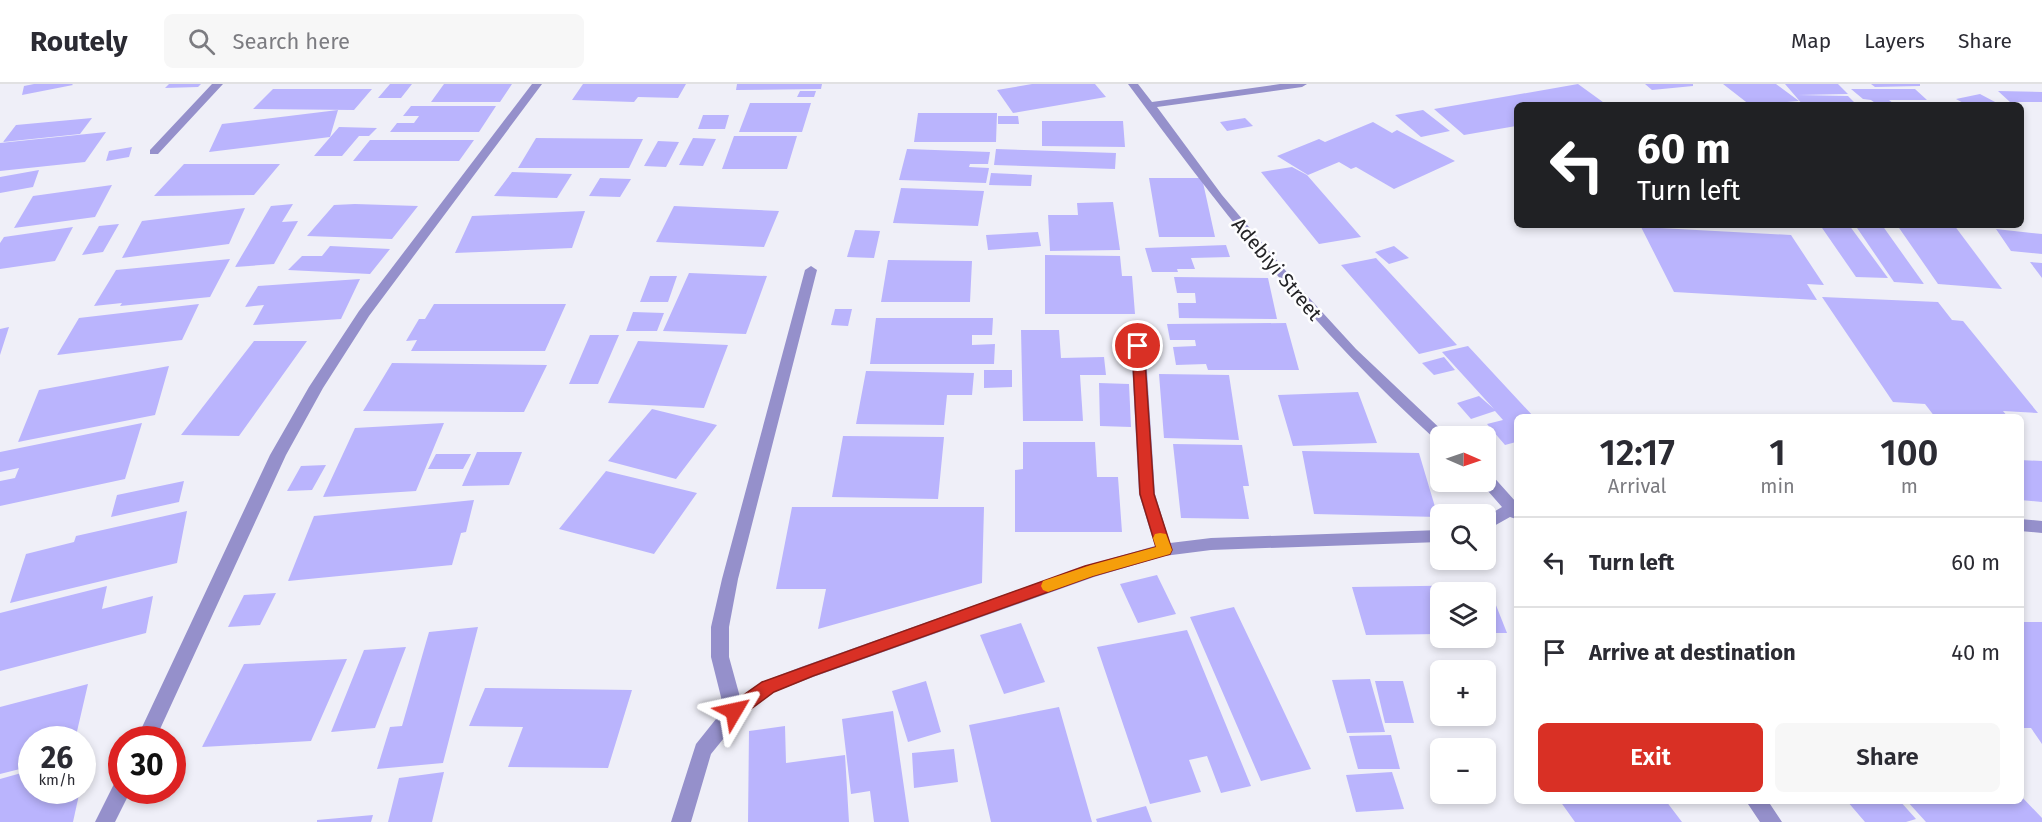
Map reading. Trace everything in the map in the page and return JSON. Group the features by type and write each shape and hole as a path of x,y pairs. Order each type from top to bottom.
{"street":[{"path":"154,152 218,84"},
{"path":"152,726 278,455 316,387 364,314 537,84"},
{"name":"Adebiyi Street","path":"1133,84 1217,196 1328,330 1374,376 1430,426"},
{"path":"1150,105 1302,84"},
{"path":"734,711 720,657 720,627 730,579 811,270"},
{"path":"1137,325 1147,494 1164,550"},
{"path":"1496,489 1514,509"},
{"path":"1496,520 1514,510"},
{"path":"2024,525 2042,527"},
{"path":"681,822 703,750 734,711 768,687 807,672 1091,571 1164,550 1211,544 1430,536"},
{"path":"105,822 114,804"},
{"path":"1758,804 1772,822"}],"building":[{"path":"169,84 201,84 198,87 165,88"},
{"path":"390,84 412,84 401,98 378,98"},
{"path":"444,84 512,84 500,102 431,102"},
{"path":"583,84 686,84 678,98 638,97 634,102 572,100"},
{"path":"737,84 822,84 821,89 736,90"},
{"path":"1032,84 1095,84 1106,97 1013,113 997,90"},
{"path":"1578,84 1603,102 1514,102 1514,126 1464,135 1434,109"},
{"path":"1645,84 1693,84 1693,86 1652,90"},
{"path":"1723,84 1776,84 1799,101 1787,102 1746,102"},
{"path":"1785,84 1838,84 1848,94 1798,95 1848,96 1854,102 1800,102"},
{"path":"1871,84 1920,84 1920,86 1875,87"},
{"path":"73,85 22,95 24,86"},
{"path":"273,89 372,89 354,110 253,109"},
{"path":"1851,89 1915,89 1927,100 1874,102 1863,99"},
{"path":"800,91 816,91 814,97 797,97"},
{"path":"1998,91 2042,92 2042,102 2010,102"},
{"path":"1980,94 1995,102 1962,102 1956,99"},
{"path":"750,103 811,103 802,132 739,132"},
{"path":"411,106 496,106 479,132 390,132 397,123 414,123 419,116 403,116"},
{"path":"338,110 330,137 209,152 222,124"},
{"path":"1423,110 1450,131 1421,137 1395,115"},
{"path":"918,113 997,113 996,142 914,142"},
{"path":"703,115 729,115 725,129 698,129"},
{"path":"998,116 1018,116 1019,124 998,124"},
{"path":"92,118 80,134 3,142 16,125"},
{"path":"1245,118 1253,126 1227,131 1220,122"},
{"path":"1042,121 1123,121 1125,147 1042,146"},
{"path":"1373,122 1392,133 1397,130 1455,161 1394,189 1356,167 1351,169 1339,162 1308,175 1277,156 1319,139 1325,142"},
{"path":"339,127 377,128 369,136 359,136 342,156 314,156"},
{"path":"106,132 85,162 0,171 0,143"},
{"path":"734,136 797,136 787,169 722,169"},
{"path":"536,138 643,139 629,168 518,168"},
{"path":"693,138 716,139 703,166 679,165"},
{"path":"370,140 474,140 459,161 353,161"},
{"path":"658,141 679,142 666,167 644,166"},
{"path":"132,147 129,157 106,161 109,151"},
{"path":"907,149 990,152 988,164 970,164 969,167 989,168 986,183 899,180"},
{"path":"996,149 1116,153 1115,169 994,165"},
{"path":"184,164 280,164 254,195 154,196"},
{"path":"1292,167 1307,175 1361,237 1319,244 1261,172"},
{"path":"39,170 33,187 0,193 0,177"},
{"path":"512,172 572,174 557,198 494,196"},
{"path":"991,173 1032,175 1031,186 989,185"},
{"path":"600,178 631,179 620,197 589,196"},
{"path":"1149,178 1202,178 1215,237 1159,237"},
{"path":"112,185 95,217 14,228 33,196"},
{"path":"901,188 984,191 978,226 893,223"},
{"path":"1113,202 1120,250 1050,251 1048,215 1078,215 1077,203"},
{"path":"293,204 282,222 298,221 274,264 235,267 271,206"},
{"path":"334,205 418,206 392,239 307,236"},
{"path":"674,206 779,211 764,247 656,242"},
{"path":"245,208 229,244 122,258 142,221"},
{"path":"585,211 572,248 455,253 472,216"},
{"path":"119,224 103,252 82,255 99,226"},
{"path":"73,227 55,261 0,269 0,243 4,237"},
{"path":"1642,228 1791,235 1824,285 1807,284 1817,300 1674,292"},
{"path":"1822,228 1851,228 1888,278 1856,277"},
{"path":"1857,228 1884,228 1924,284 1894,282"},
{"path":"1899,228 1956,228 2002,289 1938,284"},
{"path":"1996,229 2042,234 2042,254 2011,251"},
{"path":"855,230 880,231 874,258 847,257"},
{"path":"1038,232 1041,246 988,250 986,235"},
{"path":"1226,245 1230,257 1191,258 1195,269 1177,269 1178,272 1152,272 1145,248"},
{"path":"330,246 390,249 370,274 288,270 302,256 322,256"},
{"path":"1394,246 1409,258 1389,264 1375,252"},
{"path":"1045,255 1120,256 1122,276 1132,276 1135,314 1045,314"},
{"path":"1376,258 1457,345 1419,354 1341,265"},
{"path":"230,259 210,297 120,306 122,303 94,306 116,270"},
{"path":"888,260 972,261 970,302 881,302"},
{"path":"2030,262 2042,263 2042,278"},
{"path":"689,273 767,276 746,334 663,331"},
{"path":"650,276 677,276 668,302 640,302"},
{"path":"1174,277 1268,278 1277,319 1179,318 1178,303 1196,303 1195,293 1177,293"},
{"path":"360,279 341,319 253,325 264,305 245,307 258,286"},
{"path":"1822,297 1938,302 1952,320 1963,321 2038,413 2003,411 2006,414 1933,414 1925,404 1893,402"},
{"path":"199,304 182,340 57,355 79,318"},
{"path":"434,304 566,304 545,351 411,351 417,340 406,341 419,319 425,319"},
{"path":"835,309 852,309 848,326 831,325"},
{"path":"633,312 664,313 657,331 626,331"},
{"path":"876,318 993,318 992,335 972,335 972,345 995,344 994,364 870,364"},
{"path":"1286,323 1299,370 1208,370 1206,364 1176,365 1173,347 1196,346 1195,340 1170,340 1167,324"},
{"path":"9,327 0,355 0,329"},
{"path":"1021,330 1059,330 1061,358 1104,357 1106,375 1080,375 1083,421 1023,421"},
{"path":"590,335 619,335 598,384 569,384"},
{"path":"254,341 307,341 239,436 181,435"},
{"path":"638,341 728,345 704,408 608,403"},
{"path":"1468,346 1531,414 1514,414 1514,443 1505,445 1496,434 1496,426 1487,424 1503,420 1495,411 1471,419 1457,403 1479,396 1494,409 1442,352"},
{"path":"1444,357 1455,370 1434,375 1422,363"},
{"path":"392,363 547,365 524,412 363,411"},
{"path":"169,366 155,415 18,442 39,390"},
{"path":"984,370 1012,370 1012,387 984,388"},
{"path":"866,371 974,373 972,395 947,395 944,425 856,424"},
{"path":"1159,374 1229,375 1239,440 1164,438"},
{"path":"1099,383 1129,384 1131,427 1100,426"},
{"path":"1358,392 1377,443 1293,446 1278,395"},
{"path":"652,409 717,425 676,479 608,461"},
{"path":"142,423 125,479 0,506 0,481 15,478 19,468 0,472 0,452"},
{"path":"444,423 416,491 323,497 355,428"},
{"path":"843,436 944,437 938,499 832,497"},
{"path":"1023,442 1095,442 1097,477 1118,477 1122,532 1015,532 1015,470 1023,469"},
{"path":"1173,444 1242,445 1249,486 1243,486 1249,519 1181,518"},
{"path":"1302,451 1419,453 1434,504 1430,504 1430,517 1314,514"},
{"path":"477,452 522,452 509,485 462,486"},
{"path":"436,454 471,454 463,469 428,469"},
{"path":"2024,460 2042,461 2042,502 2024,500"},
{"path":"326,465 312,490 287,491 301,466"},
{"path":"606,471 697,493 654,554 559,529"},
{"path":"184,481 179,502 111,517 117,495"},
{"path":"474,500 466,532 461,533 452,565 288,581 314,516"},
{"path":"792,507 984,507 982,583 818,629 826,589 776,589"},
{"path":"187,511 177,563 10,603 26,554 74,542 76,536"},
{"path":"1157,575 1176,614 1138,623 1120,584"},
{"path":"107,586 102,609 153,596 146,633 0,671 0,613"},
{"path":"1430,586 1430,634 1366,635 1352,587"},
{"path":"276,593 260,625 228,627 244,595"},
{"path":"1496,605 1507,633 1496,633"},
{"path":"1234,607 1311,769 1261,781 1190,617"},
{"path":"2024,622 2042,622 2042,744 2031,728 2024,728"},
{"path":"1021,623 1045,682 1004,694 980,635"},
{"path":"478,627 443,763 377,769 390,727 402,726 429,632"},
{"path":"1187,630 1251,786 1221,793 1207,756 1189,760 1201,792 1150,804 1097,647"},
{"path":"406,647 375,728 331,732 364,650"},
{"path":"347,659 311,741 202,747 244,664"},
{"path":"1370,679 1385,732 1347,733 1332,680"},
{"path":"926,681 941,732 908,742 892,691"},
{"path":"1375,681 1403,681 1414,723 1385,723"},
{"path":"88,684 78,726 18,726 18,770 0,774 0,707"},
{"path":"485,688 632,690 608,768 508,767 523,727 469,726"},
{"path":"1059,707 1092,822 991,822 969,725"},
{"path":"893,711 909,822 874,822 870,791 851,794 842,719"},
{"path":"785,726 786,763 845,755 849,822 748,822 749,731"},
{"path":"1391,735 1400,769 1358,769 1349,736"},
{"path":"954,749 958,782 914,788 912,753"},
{"path":"444,772 432,822 388,822 399,778"},
{"path":"1392,772 1404,809 1356,812 1346,775"},
{"path":"18,774 18,804 77,804 73,822 0,822 0,779"},
{"path":"2024,799 2042,818 2042,822 1926,822 1910,804 2024,804"},
{"path":"1562,804 1668,804 1682,822 1575,822"},
{"path":"1850,804 1903,804 1916,819 1906,822 1865,822"},
{"path":"1146,806 1152,822 1097,822 1096,819"},
{"path":"373,815 371,822 317,822 317,820"}],"slow traffic":[{"path":"1048,586 1164,550 1160,538"}],"route":[{"path":"734,711 768,687 807,672 1091,571 1164,550 1147,494 1138,346"}]}
